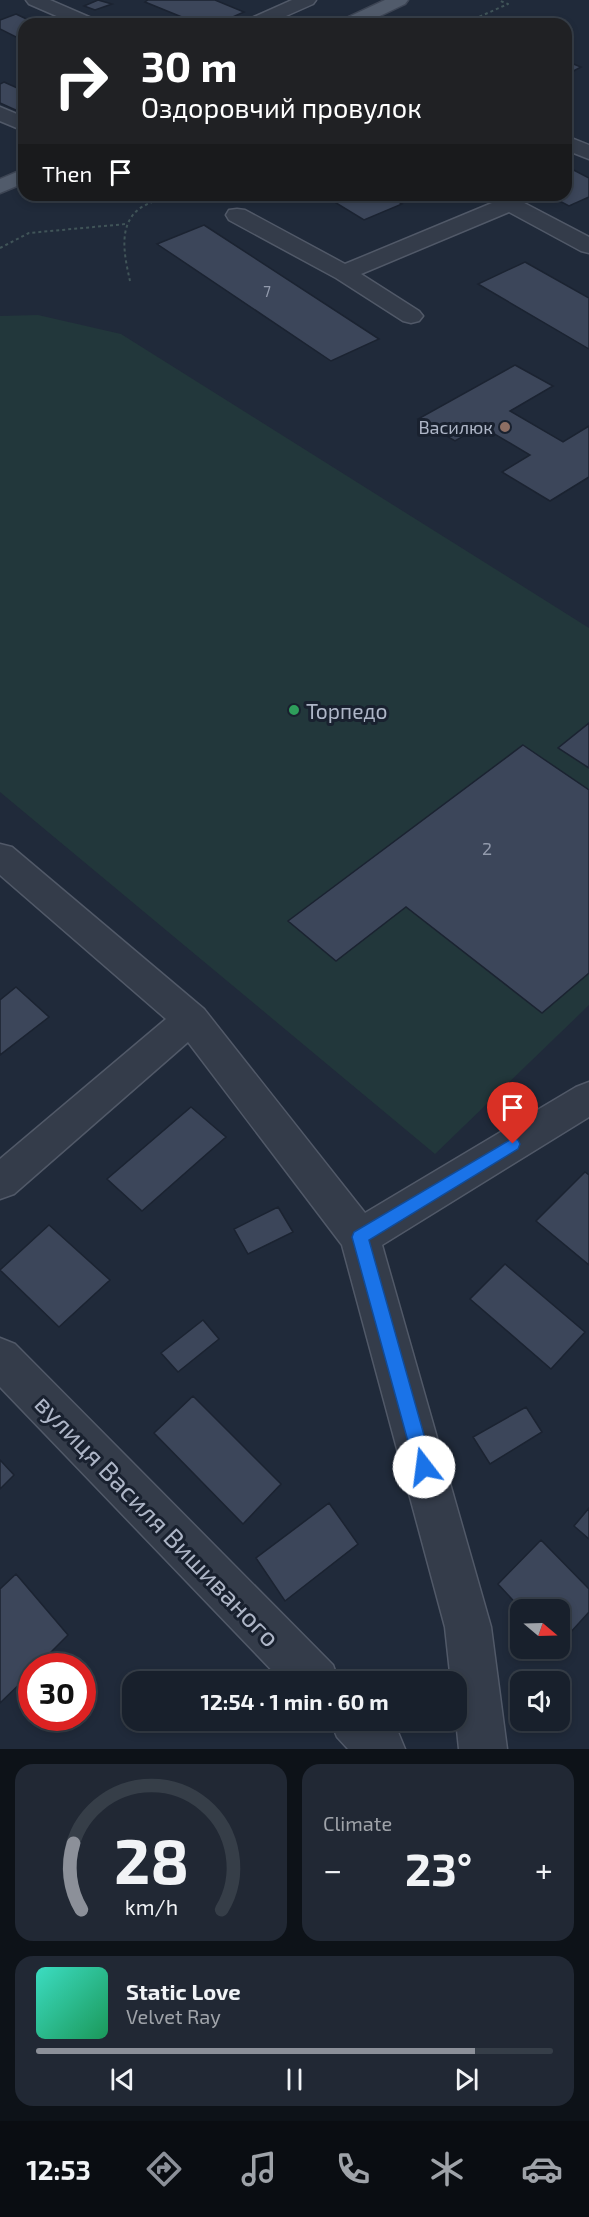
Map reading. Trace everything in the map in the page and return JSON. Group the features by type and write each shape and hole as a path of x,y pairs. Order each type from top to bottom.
{"main road":[{"path":"361,18 399,0"},
{"path":"0,187 18,179"}],"street":[{"path":"35,0 76,18"},
{"path":"262,0 285,9"},
{"path":"266,18 307,0"},
{"path":"0,113 18,123"},
{"path":"0,138 18,129"},
{"path":"572,145 589,153"},
{"path":"344,273 497,201"},
{"path":"505,201 589,246"},
{"path":"237,215 344,273 411,316"},
{"path":"567,234 589,223"},
{"path":"0,856 191,1019 360,1237 468,1627 483,1749"},
{"path":"0,1182 191,1019"},
{"path":"360,1237 589,1098"},
{"name":"вулиця Василя Вишиваного","path":"0,1358 305,1671"},
{"path":"364,1731 381,1749"}],"path":[{"path":"476,18 508,4 498,0"},
{"path":"130,281 125,256 126,224 137,210 156,201"},
{"path":"0,248 29,233 126,224"}],"green space":[{"name":"Торпедо","path":"38,315 121,334 589,628 589,1005 435,1154 0,792 0,316"}],"building":[{"path":"98,0 112,4 95,10 84,6"},
{"path":"148,0 215,0 244,12 230,18 184,18 145,2"},
{"path":"16,14 24,18 18,18 18,38 0,29 0,20"},
{"path":"572,63 581,67 572,72"},
{"path":"4,82 18,88 18,111 0,103 0,84"},
{"path":"572,169 589,178 589,197 569,206 559,201 572,201"},
{"path":"333,201 397,201 402,204 364,220"},
{"path":"204,225 379,339 331,361 157,244"},
{"path":"525,262 589,298 589,349 478,284"},
{"path":"515,365 553,386 510,411 563,442 589,426 589,477 550,501 502,472 530,455 481,426 455,441 418,419"},
{"path":"589,723 589,768 558,748"},
{"path":"523,745 589,790 589,973 542,1013 406,907 336,961 288,921"},
{"path":"16,987 49,1017 0,1055 0,1000"},
{"path":"191,1107 226,1137 142,1211 107,1179"},
{"path":"585,1172 589,1175 589,1265 536,1221"},
{"path":"278,1207 293,1232 248,1254 234,1229"},
{"path":"49,1225 110,1280 59,1327 0,1270"},
{"path":"505,1264 585,1332 551,1369 470,1299"},
{"path":"203,1320 219,1339 178,1372 161,1353"},
{"path":"193,1396 281,1484 243,1524 154,1433"},
{"path":"526,1407 542,1432 490,1464 473,1437"},
{"path":"0,1460 14,1475 0,1489"},
{"path":"329,1503 358,1544 285,1601 256,1558"},
{"path":"589,1508 589,1539 574,1526"},
{"path":"541,1540 589,1589 589,1612 570,1633 570,1599 512,1599 498,1584"},
{"path":"16,1574 68,1635 50,1653 18,1653 18,1686 0,1703 0,1589"}],"place":[{"name":"Василюк","path":"505,427"},
{"name":"Торпедо","path":"294,710"}],"route":[{"path":"424,1467 360,1237 513,1144"}]}
